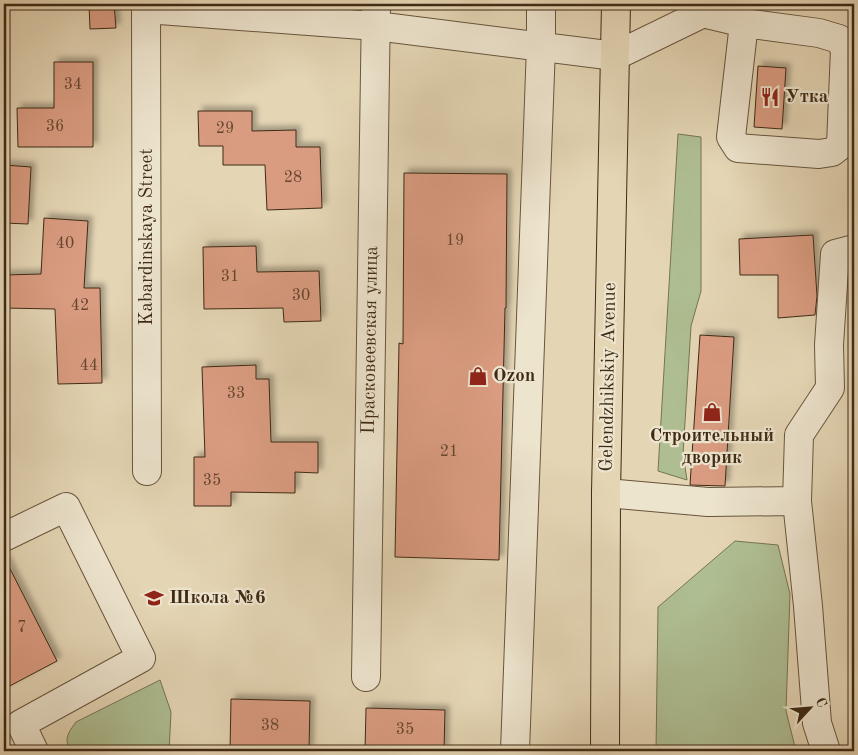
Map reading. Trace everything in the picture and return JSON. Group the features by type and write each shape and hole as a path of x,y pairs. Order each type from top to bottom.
{"main road":[{"name":"Gelendzhikskiy Avenue","path":"605,751 606,493 616,4"}],"street":[{"path":"515,751 541,4"},
{"path":"146,6 376,15 541,46 615,56 712,9 744,23 819,33 839,39 845,49 841,145 832,152 819,154 738,148 731,137 744,23"},
{"name":"Kabardinskaya Street","path":"146,6 147,471"},
{"name":"Прасковеевская улица","path":"366,677 376,15"},
{"path":"826,751 817,723 808,606 797,501 800,435 830,388 829,344 835,254 854,249"},
{"path":"606,493 708,502 797,501"},
{"path":"4,537 66,507 141,658 21,724 34,751"}],"green space":[{"path":"678,134 701,137 701,291 691,326 683,454 687,480 658,471"},
{"path":"735,541 778,545 790,594 786,711 796,751 656,751 658,607"},
{"path":"160,680 171,712 169,751 70,751 67,743 68,736 76,722"}],"building":[{"path":"89,4 114,4 116,28 90,29"},
{"path":"54,62 93,62 93,147 18,147 17,108 54,108"},
{"name":"Утка","path":"758,66 786,68 782,129 754,127"},
{"path":"198,111 252,111 252,131 296,130 296,147 320,147 322,208 267,210 265,165 223,165 223,146 199,146"},
{"path":"4,165 31,167 28,224 4,223"},
{"path":"404,173 507,174 506,308 499,560 395,557 399,343 403,344"},
{"path":"44,218 88,221 84,288 100,288 102,383 58,384 55,309 4,308 4,275 41,274"},
{"path":"813,235 817,296 815,315 778,318 778,275 740,275 739,239"},
{"path":"256,246 257,272 319,271 321,321 284,322 283,308 204,309 203,247"},
{"name":"Строительный дворик","path":"700,335 734,337 725,486 690,485"},
{"path":"256,365 256,379 269,379 271,442 318,442 318,473 295,472 295,493 231,492 231,506 194,506 194,457 205,457 202,367"},
{"path":"4,557 57,661 4,689"},
{"path":"231,699 310,701 309,751 230,751"},
{"path":"366,708 445,710 444,751 365,751"}],"place":[{"name":"Утка","path":"770,97"},
{"name":"Ozon","path":"478,376"},
{"name":"Строительный дворик","path":"712,412"},
{"name":"Школа №6","path":"154,598"}]}
